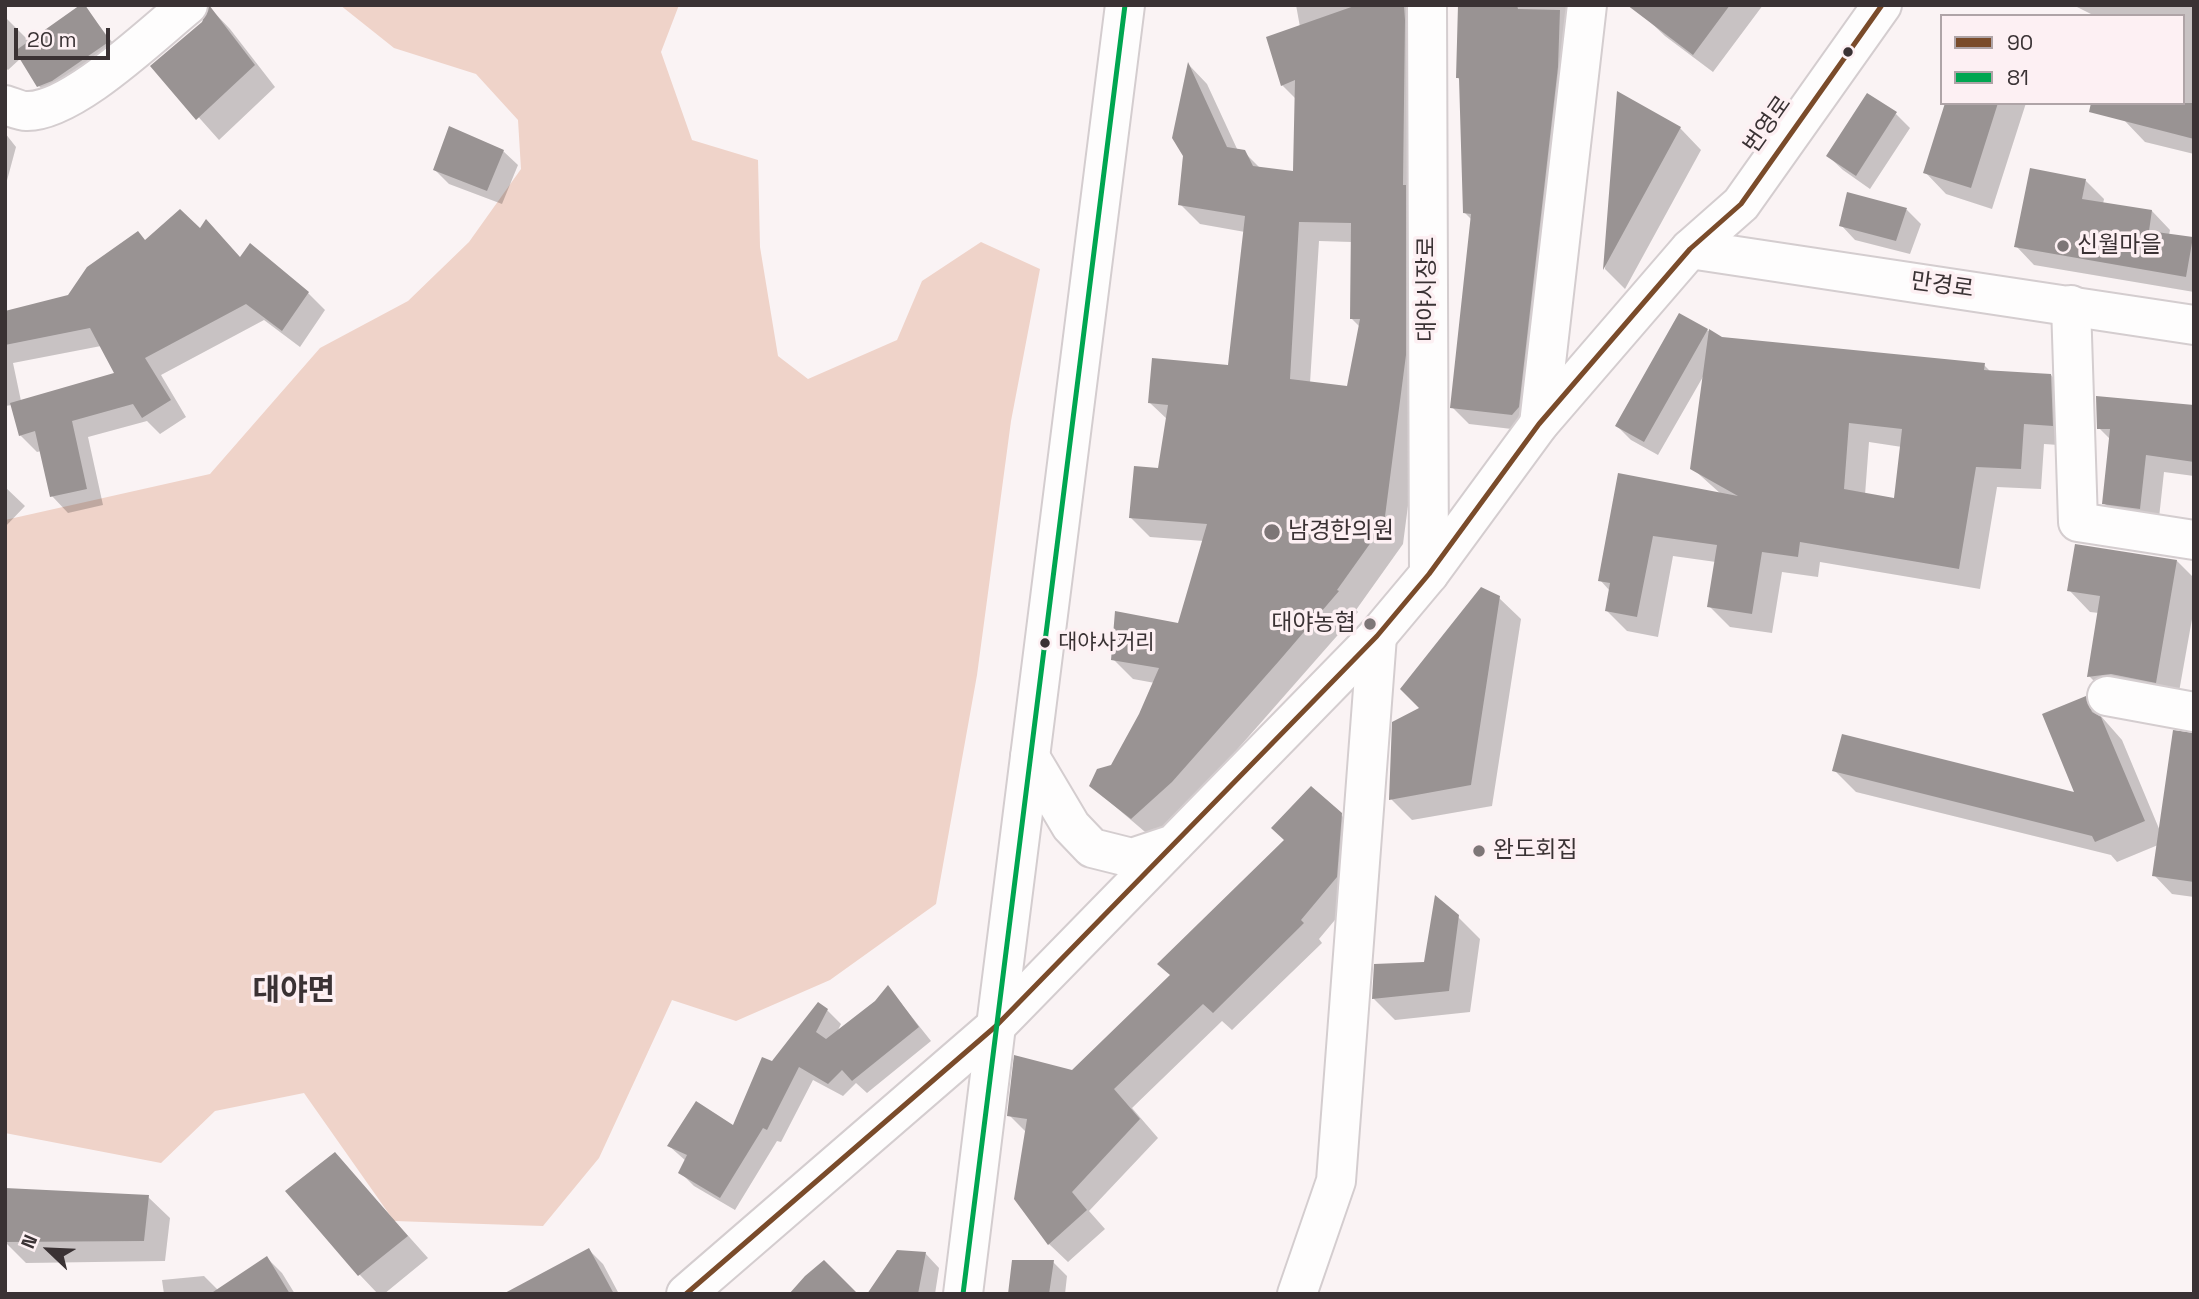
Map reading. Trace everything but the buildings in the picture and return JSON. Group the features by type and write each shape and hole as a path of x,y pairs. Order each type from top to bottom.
{"main road":[{"path":"5,106 27,111 63,103 96,80 188,5"},
{"path":"963,1294 1125,5"},
{"name":"대야시장로","path":"1427,5 1429,573"},
{"path":"1539,424 1587,5"},
{"name":"번영로","path":"1690,249 1724,188 1852,5"},
{"name":"번영로","path":"686,1294 996,1026 1377,636 1429,573 1539,424 1690,249 1741,204 1882,5"},
{"name":"만경로","path":"1690,249 2071,304 2194,326"},
{"path":"2071,304 2078,522 2194,540"},
{"path":"1297,1294 1336,1181 1377,636"},
{"path":"2107,696 2194,712"},
{"path":"1030,757 1071,826 1092,848 1132,858 1174,844"}],"shaded area":[{"path":"340,5 679,5 661,52 692,140 758,160 760,247 778,356 808,379 897,340 922,281 981,242 1040,269 1011,421 977,675 936,904 830,980 736,1021 672,1000 599,1158 543,1226 394,1221 304,1093 215,1111 161,1163 5,1133 5,520 210,474 320,348 408,301 469,242 521,169 518,120 476,74 394,48"}],"transit line":[{"name":"81","path":"963,1294 1125,5"},
{"name":"90","path":"686,1294 996,1026 1377,636 1429,574 1539,424 1690,249 1741,204 1882,5"}],"place":[{"name":"신월마을","path":"2063,246"},
{"name":"남경한의원","path":"1272,532"},
{"name":"대야농협","path":"1370,624"},
{"name":"대야사거리","path":"1045,643"},
{"name":"완도회집","path":"1479,851"}],"district":[{"name":"대야면","path":"294,992"}]}
